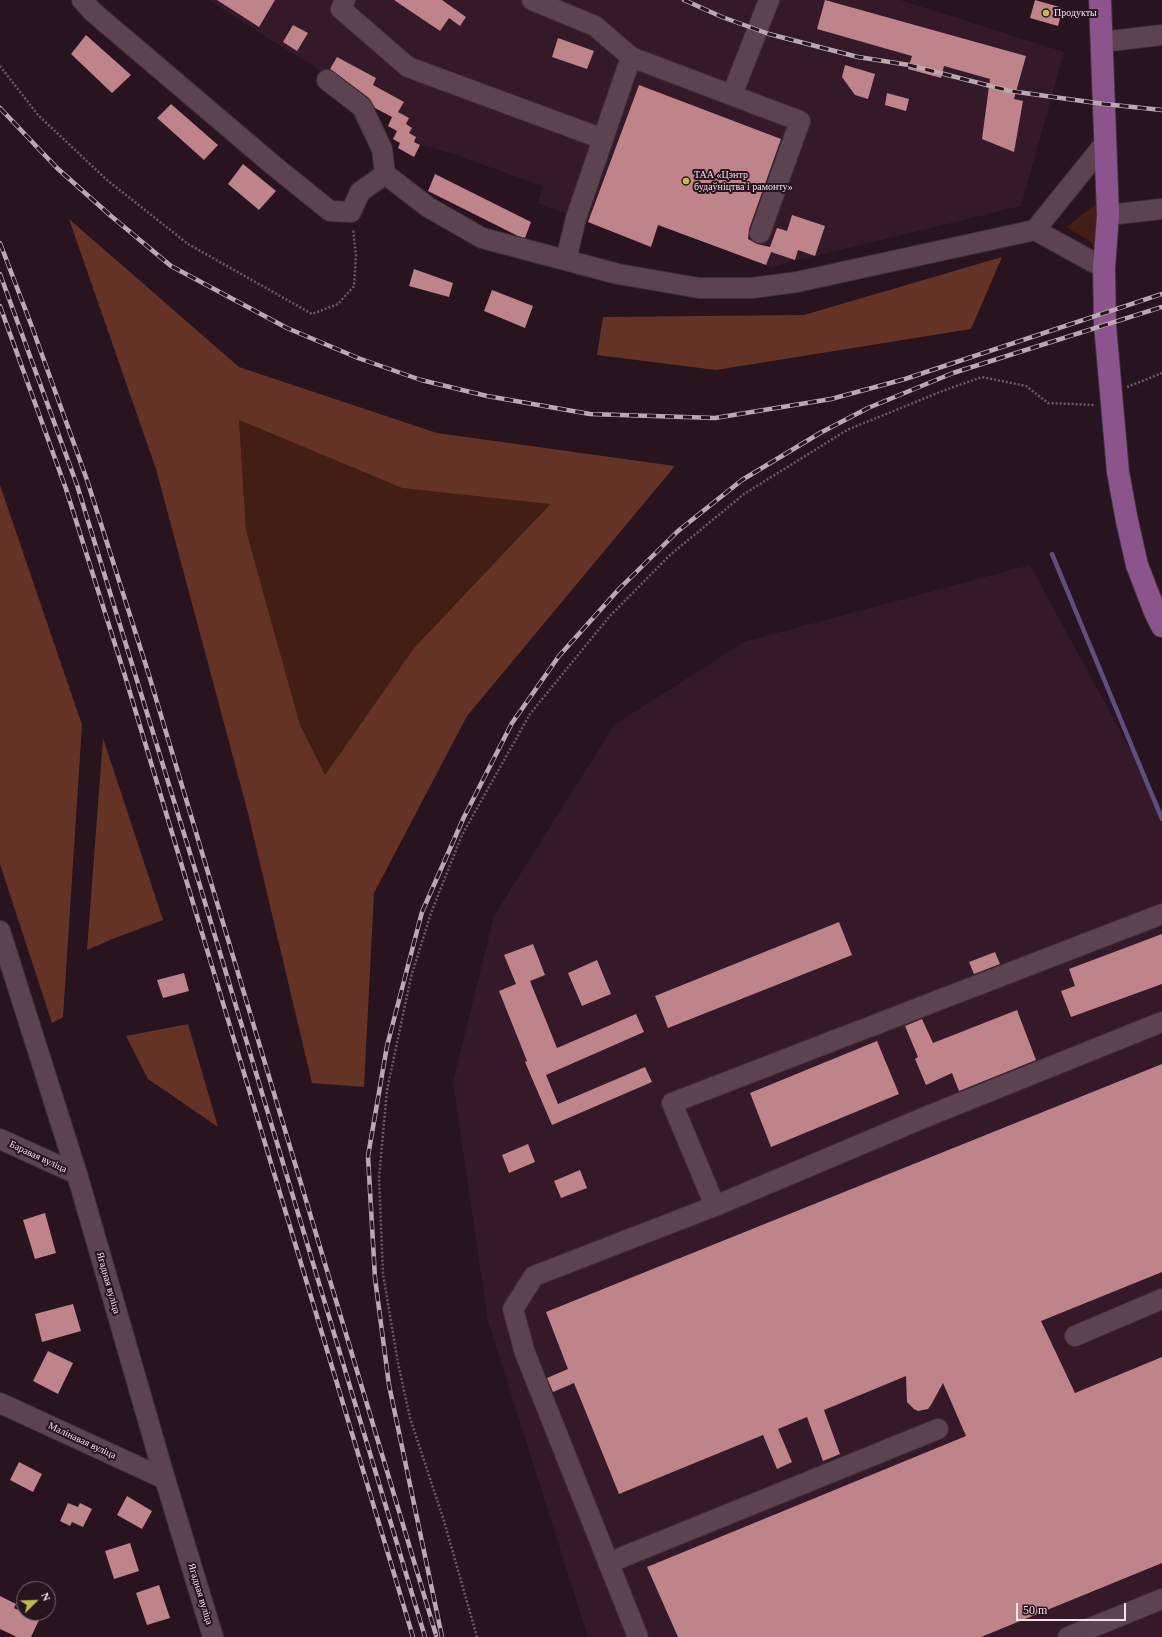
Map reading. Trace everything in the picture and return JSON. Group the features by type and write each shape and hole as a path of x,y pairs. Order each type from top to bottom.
{"main road":[{"path":"1100,0 1108,216 1104,268 1105,324 1118,472 1137,565 1162,626"}],"street":[{"path":"82,0 93,12 273,165 330,211 351,212 360,192 385,174"},
{"path":"345,0 341,9 408,67 603,139"},
{"path":"532,0 595,26 631,57 800,121 760,233"},
{"path":"732,95 769,0"},
{"path":"1102,42 1162,35"},
{"path":"566,260 576,218 631,57"},
{"path":"327,80 362,107 382,149 385,174 428,207 482,238 618,274 699,288 752,288 798,282 1035,230 1106,142"},
{"path":"1108,216 1162,208"},
{"path":"1035,230 1104,268"},
{"path":"714,1206 672,1103 1162,914"},
{"name":"Ягадная вуліца","path":"0,931 77,1174 165,1479 213,1637"},
{"path":"638,1637 525,1352 513,1309 534,1276 714,1206 935,1113 1162,1022"},
{"name":"Баравая вуліца","path":"0,1139 77,1174"},
{"path":"1075,1336 1162,1299"},
{"name":"Малінавая вуліца","path":"0,1403 165,1479"},
{"path":"608,1563 938,1429"},
{"path":"1068,1637 1162,1599"}],"path":[{"path":"0,66 38,114 107,180 125,195 188,244 312,314 338,304 354,286 356,256 351,212"},
{"path":"477,1637 444,1521 410,1418 398,1363 383,1274 379,1178 387,1090 411,977 431,913 462,835 530,714 609,617 670,554 744,494 847,430 982,376 1026,386 1048,403 1102,405 1111,394 1162,373"}],"shaded area":[{"path":"208,0 900,0 1064,52 1021,206 795,260 772,268 659,225 651,247 538,203 543,186 414,142 416,137 409,133 412,128 406,124 409,118 398,112 403,102 373,85 376,78 337,57 327,75"},
{"path":"1099,202 1099,247 1066,227"},
{"path":"69,219 239,367 437,433 675,466 467,716 374,893 364,1087 312,1083 248,813 156,469","holes":["239,420 402,488 550,504 414,648 325,775 300,725 246,530"]},
{"path":"1002,257 971,329 716,370 597,355 603,317 804,315"},
{"path":"239,420 402,488 550,503 414,648 325,775 300,725 246,530"},
{"path":"0,485 82,725 63,1017 52,1023 0,864"},
{"path":"1030,565 1162,808 1162,1637 588,1637 488,1321 453,1082 494,916 614,725 744,642"},
{"path":"103,738 163,920 87,950"},
{"path":"188,1024 218,1127 148,1079 126,1036"}],"building":[{"path":"217,0 275,0 259,27"},
{"path":"394,0 442,0 466,17 460,26 449,18 440,31"},
{"path":"825,0 1026,56 1014,99 1023,101 1014,152 982,139 990,79 944,66 941,78 908,69 912,56 817,29"},
{"name":"Продукты","path":"1035,0 1063,8 1058,26 1030,18"},
{"path":"293,25 308,33 297,51 283,42"},
{"path":"86,35 131,75 112,93 71,54"},
{"path":"558,38 594,51 587,69 552,57"},
{"path":"337,57 376,78 373,85 404,102 398,112 409,118 406,124 412,128 409,133 416,137 414,142 420,145 414,157 398,148 400,143 393,139 397,131 388,126 392,117 375,108 369,98 330,69"},
{"path":"845,65 875,74 868,99 855,95 842,77"},
{"name":"ТАА «Цэнтр будаўніцтва і рамонту»","path":"639,85 781,139 749,229 748,239 757,244 770,247 777,228 787,231 792,215 825,226 815,256 798,250 795,260 771,252 766,265 658,225 651,247 588,222"},
{"path":"887,93 909,99 906,111 885,105"},
{"path":"171,104 218,145 204,160 157,118"},
{"path":"243,164 276,191 259,210 228,184"},
{"path":"435,174 531,222 525,238 518,236 428,191"},
{"path":"414,269 453,283 449,297 409,286"},
{"path":"492,290 533,306 525,328 484,311"},
{"path":"839,922 852,955 668,1028 655,996"},
{"path":"1162,934 1162,984 1071,1017 1061,991 1075,986 1069,969"},
{"path":"533,944 545,975 530,981 557,1048 636,1014 644,1032 546,1075 558,1104 645,1067 652,1082 552,1125 525,1062 527,1061 499,991 516,984 504,955"},
{"path":"995,952 1000,964 974,974 969,962"},
{"path":"597,960 611,994 582,1006 568,973"},
{"path":"184,973 189,991 163,998 157,980"},
{"path":"1017,1010 1036,1060 959,1091 952,1073 926,1085 915,1059 918,1057 905,1026 922,1019 933,1043"},
{"path":"877,1041 899,1094 771,1147 750,1093"},
{"path":"1162,1064 1162,1272 1041,1321 1075,1393 1162,1357 1162,1563 981,1637 678,1637 647,1567 966,1436 943,1383 928,1409 918,1411 907,1402 906,1376 824,1410 840,1454 823,1461 807,1417 778,1429 792,1462 777,1469 763,1435 619,1494 574,1383 553,1392 547,1378 568,1369 546,1312"},
{"path":"528,1144 535,1162 509,1173 502,1155"},
{"path":"580,1170 587,1188 561,1198 554,1181"},
{"path":"45,1213 56,1253 35,1259 23,1220"},
{"path":"73,1304 81,1331 42,1342 35,1314"},
{"path":"48,1351 73,1363 58,1394 33,1381"},
{"path":"19,1462 42,1474 33,1492 10,1480"},
{"path":"127,1496 152,1511 142,1529 117,1515"},
{"path":"68,1503 78,1507 80,1503 92,1509 83,1527 72,1522 70,1526 60,1521"},
{"path":"130,1543 139,1571 114,1579 105,1551"},
{"path":"159,1585 170,1618 147,1625 136,1593"},
{"path":"0,1596 16,1604 14,1608 16,1609 16,1621 39,1621 31,1637 17,1637 0,1629"}],"waterway":[{"path":"1052,554 1162,819"}],"railway":[{"path":"684,0 722,17 769,34 858,57 909,65 1010,91 1104,104 1162,110"},
{"path":"0,108 57,168 171,266 287,328 358,358 421,380 487,396 590,414 715,418 831,399 905,379 1162,294"},
{"path":"0,243 87,480 148,672 436,1635"},
{"path":"0,274 77,485 197,876 425,1637"},
{"path":"0,306 66,489 125,676 413,1637"},
{"path":"442,1637 389,1385 375,1278 368,1156 387,1046 422,912 464,817 512,723 559,656 619,589 678,531 742,480 820,433 868,408 953,373 1162,307"}],"place":[{"name":"Продукты","path":"1046,13"},
{"name":"ТАА «Цэнтр будаўніцтва і рамонту»","path":"686,181"}]}
